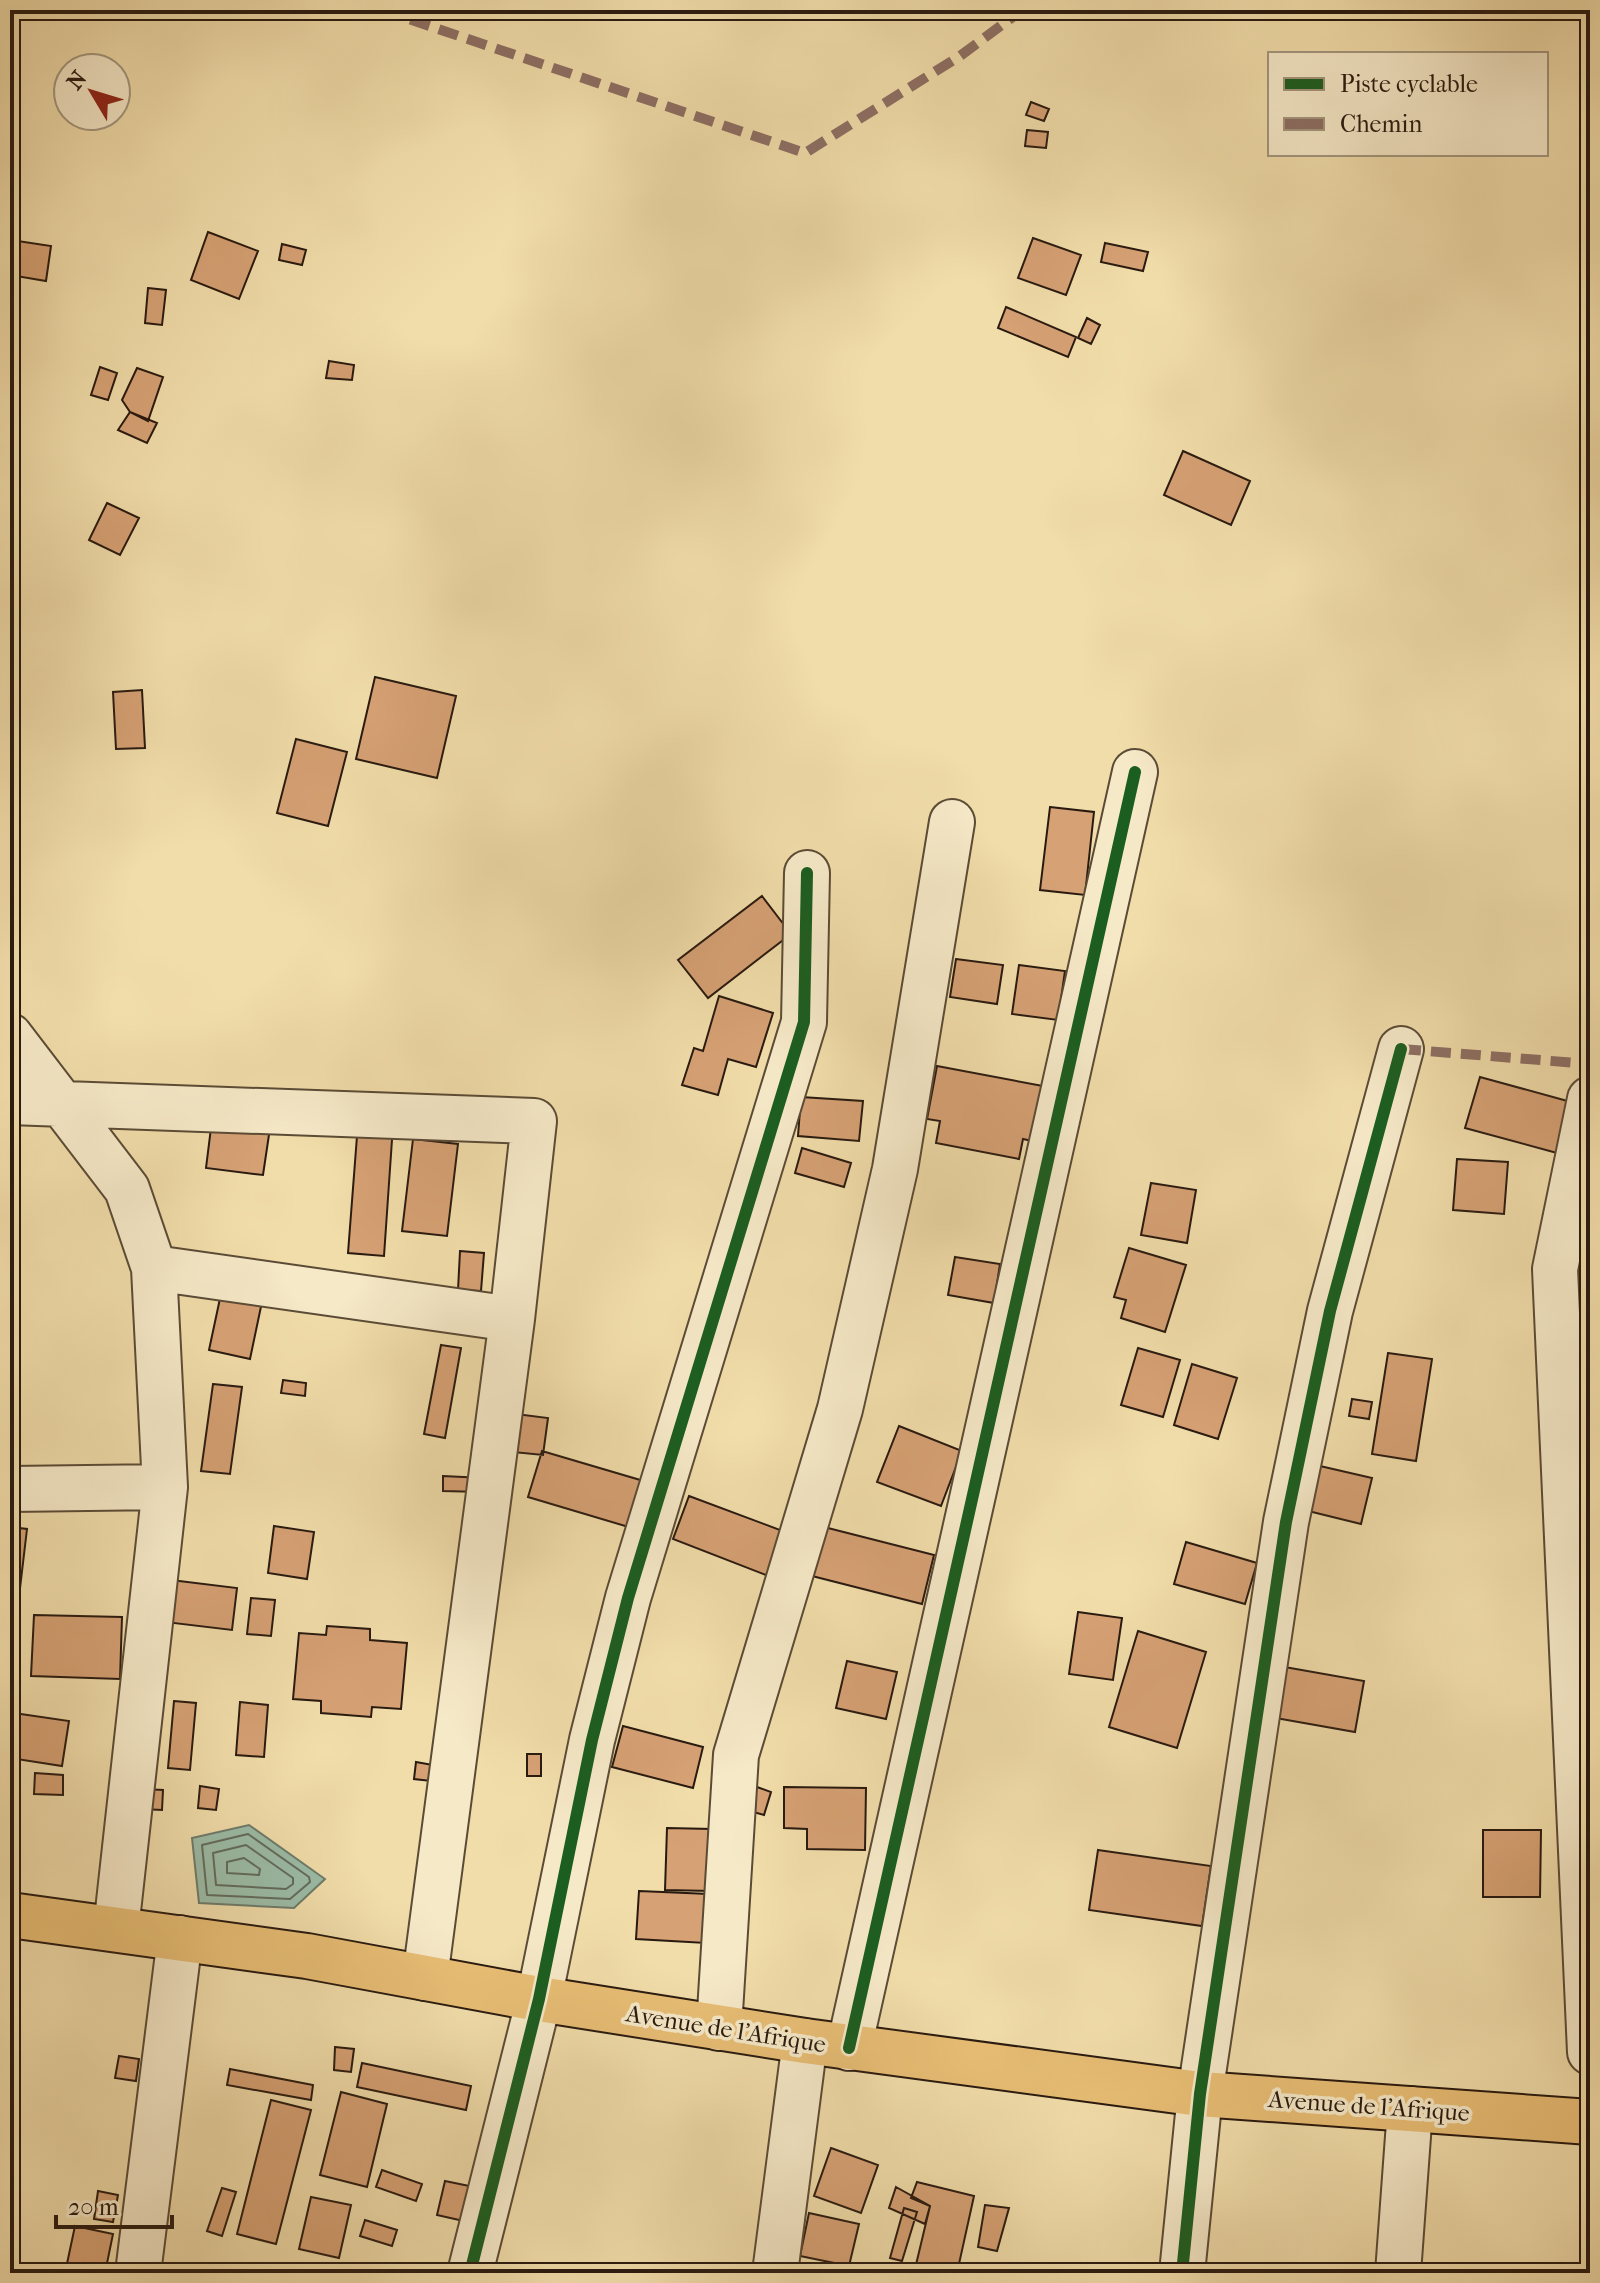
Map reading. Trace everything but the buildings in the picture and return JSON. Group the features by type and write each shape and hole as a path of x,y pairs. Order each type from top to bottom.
{"main road":[{"name":"Avenue de l'Afrique","path":"10,1915 307,1956 539,1999 849,2048 1200,2094 1590,2122"}],"street":[{"path":"849,2048 1135,772"},
{"path":"719,2028 736,1755 840,1409 895,1169 952,822"},
{"path":"470,2273 539,1999 592,1740 628,1598 804,1022 807,873"},
{"path":"10,1036 127,1189 154,1268 165,1487 116,1929"},
{"path":"1182,2273 1200,2094 1286,1522 1330,1311 1401,1049"},
{"path":"1590,1099 1572,1274 1590,2052"},
{"path":"10,1102 534,1121 512,1319 425,1978"},
{"path":"154,1268 512,1319"},
{"path":"10,1489 165,1487"},
{"path":"138,2273 180,1938"},
{"path":"775,2273 805,2041"},
{"path":"1398,2273 1410,2109"}],"water":[{"path":"249,1825 325,1879 294,1908 199,1903 192,1838"}],"marked path":[{"path":"382,10 805,153 960,56 1022,10"},
{"path":"1401,1049 1590,1064"}],"cycle path":[{"path":"849,2048 1135,772"},
{"path":"470,2273 539,1999 592,1740 628,1598 804,1022 807,873"},
{"path":"1182,2273 1200,2094 1286,1522 1330,1311 1401,1049"}]}
